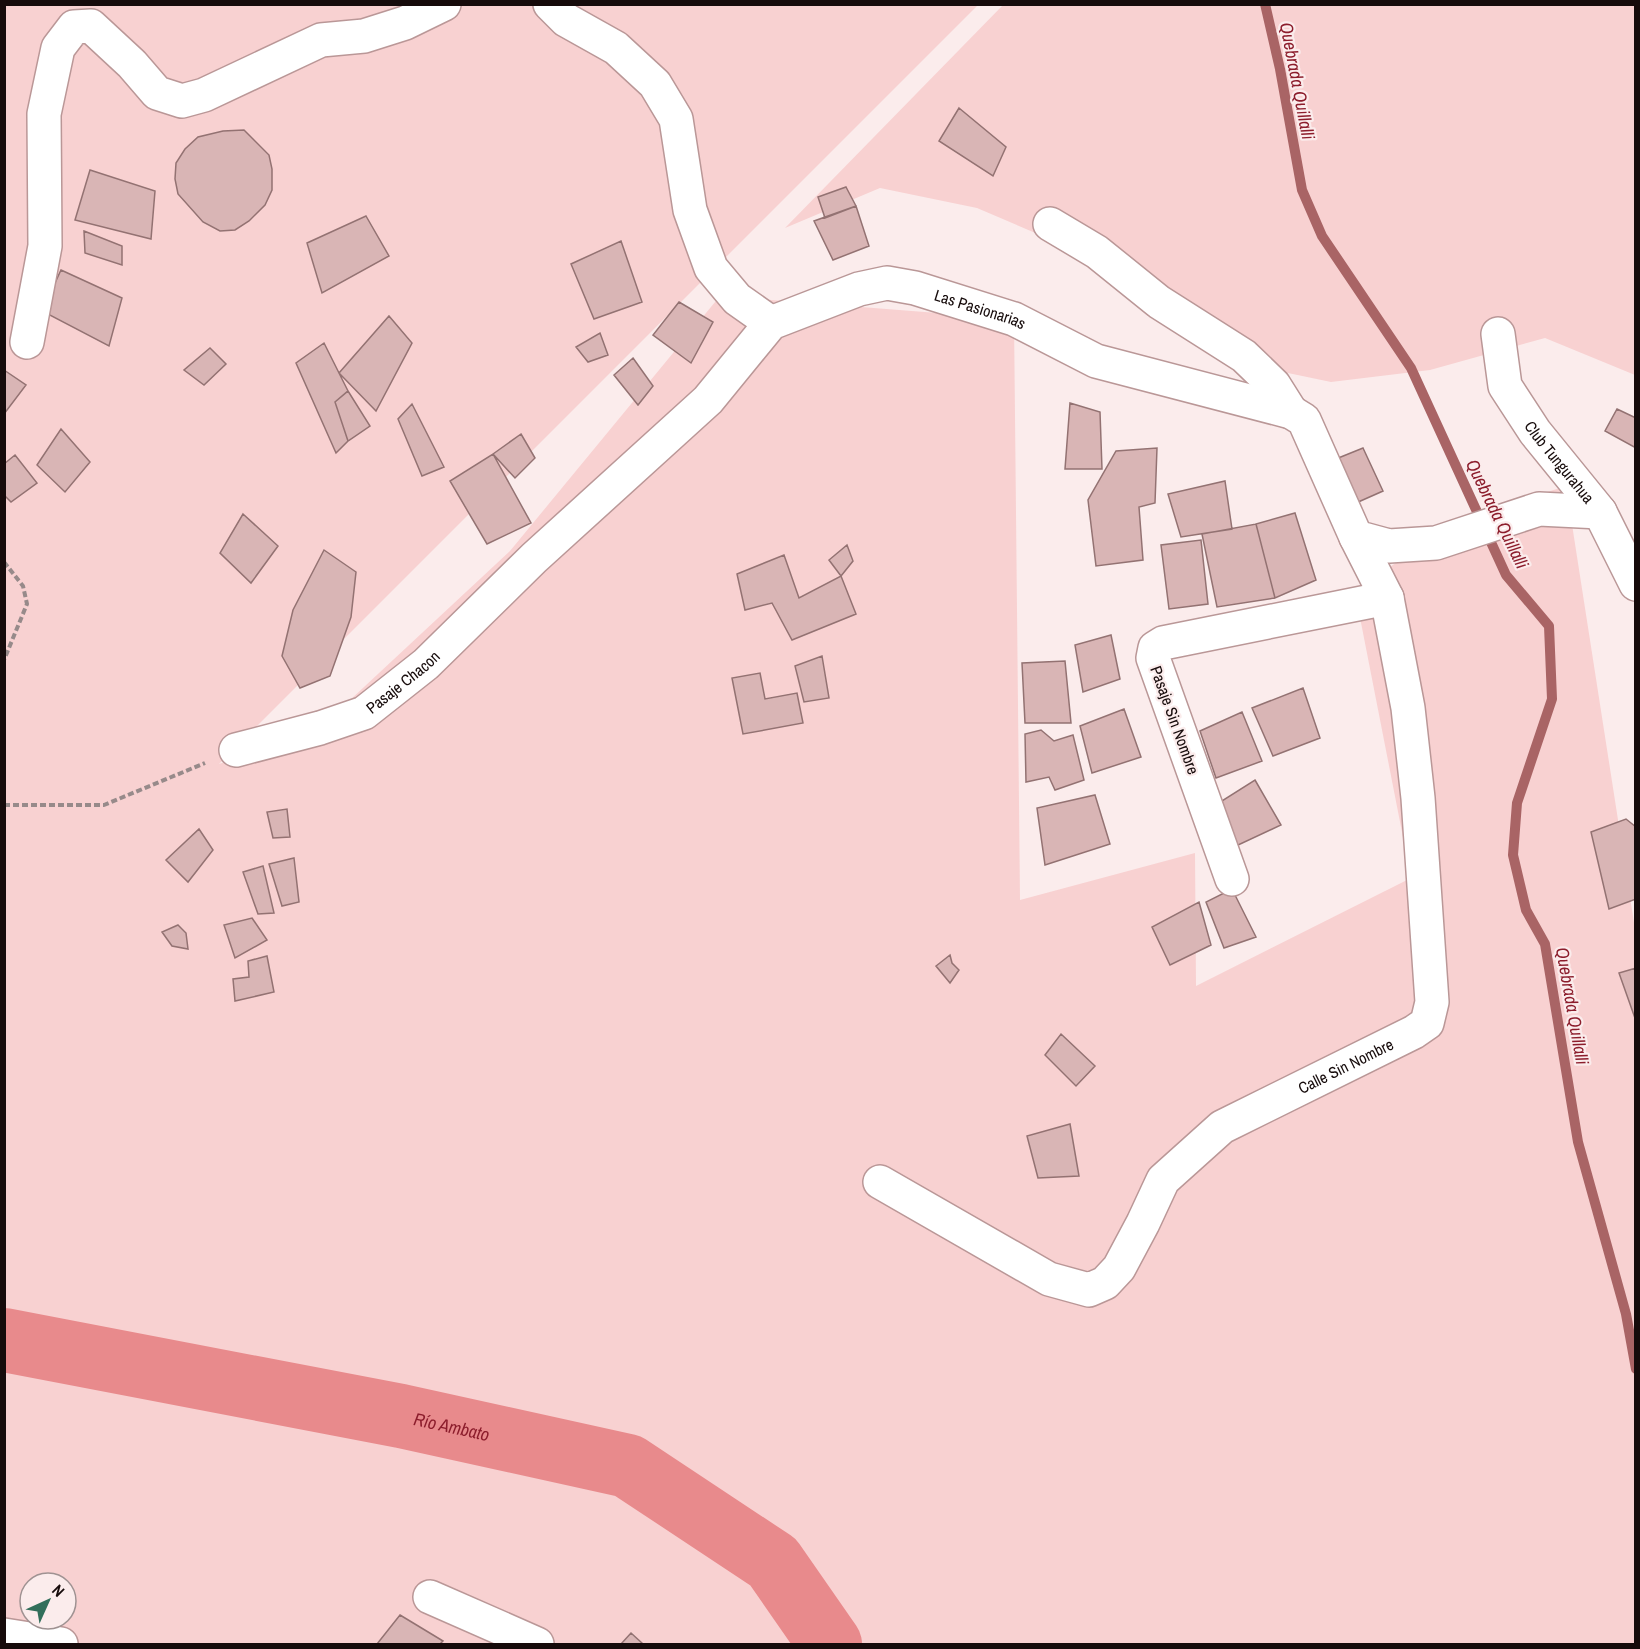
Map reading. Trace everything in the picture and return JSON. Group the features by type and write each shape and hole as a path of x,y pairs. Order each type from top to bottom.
{"street":[{"path":"27,342 45,246 44,114 58,48 74,27 91,26 124,56 157,93 182,101 204,95 321,40 363,36 405,23 444,4"},
{"path":"550,4 566,20 616,48 655,84 676,119 690,210 711,268 737,299 771,323"},
{"path":"1050,224 1097,252 1159,302 1244,356 1274,385 1291,412 1304,420 1356,537 1389,546 1436,543 1539,509 1600,512"},
{"name":"Las Pasionarias","path":"534,558 708,400 771,323 858,289 887,283 915,288 1014,319 1096,361 1291,412"},
{"name":"Club Tungurahua","path":"1498,334 1505,386 1535,432 1600,512 1635,585"},
{"name":"Calle Sin Nombre","path":"880,1182 1049,1279 1089,1290 1105,1283 1119,1268 1163,1180 1222,1127 1414,1032 1427,1023 1432,1002 1418,798 1408,708 1387,598 1356,537"},
{"name":"Pasaje Chacon","path":"236,750 320,728 364,712 426,664 534,558"},
{"name":"Pasaje Sin Nombre","path":"1232,879 1153,658 1155,648 1163,643 1387,598"},
{"path":"430,1597 537,1644"},
{"path":"4,1635 61,1644"}],"path":[{"path":"4,562 23,586 27,604 4,660"},
{"path":"4,805 104,805 236,750"}],"shaded area":[{"path":"5,5 978,5 219,764 320,728 510,551 720,296 1014,319 1020,900 1195,853 1196,986 1411,878 1355,592 1453,522 1566,486 1635,929 1635,1644 5,1644"},
{"path":"1003,5 1635,5 1635,375 1545,338 1430,370 1331,382 1259,367 1094,258 977,208 880,188 785,228"}],"building":[{"path":"959,108 1006,147 993,176 939,141"},
{"path":"244,130 269,155 272,190 265,205 249,221 235,230 220,231 203,222 178,194 175,179 176,163 185,149 198,137 223,131"},
{"path":"90,170 155,191 151,239 75,220"},
{"path":"846,187 856,206 825,218 818,197"},
{"path":"856,206 869,246 833,260 814,221"},
{"path":"366,216 389,256 322,293 307,243"},
{"path":"84,231 122,246 122,265 85,253"},
{"path":"621,241 642,302 594,319 571,264"},
{"path":"61,270 122,298 109,346 42,311"},
{"path":"679,302 713,322 691,363 653,335"},
{"path":"389,316 412,343 376,411 339,373"},
{"path":"600,333 608,355 588,362 576,347"},
{"path":"324,343 348,391 335,402 348,441 336,453 296,363"},
{"path":"210,348 226,364 204,385 184,370"},
{"path":"633,358 653,386 638,405 614,375"},
{"path":"4,370 26,385 4,414"},
{"path":"348,391 370,426 348,441 335,402"},
{"path":"1070,403 1100,412 1102,469 1065,469"},
{"path":"412,404 444,467 422,476 398,419"},
{"path":"1617,409 1636,418 1636,448 1605,431"},
{"path":"61,429 90,462 65,492 37,465"},
{"path":"521,434 535,458 515,478 493,454"},
{"path":"1157,448 1155,503 1139,507 1143,560 1096,566 1088,500 1116,451"},
{"path":"1363,448 1383,491 1347,507 1326,463"},
{"path":"493,454 531,523 487,544 450,481"},
{"path":"15,455 37,483 11,502 4,495 4,464"},
{"path":"1225,481 1232,529 1181,537 1168,494"},
{"path":"1295,513 1316,580 1275,598 1256,524"},
{"path":"243,514 278,546 251,583 220,553"},
{"path":"1256,524 1275,598 1217,607 1202,534"},
{"path":"1201,540 1208,604 1169,609 1161,545"},
{"path":"847,545 853,561 841,576 829,560"},
{"path":"324,550 356,572 351,617 330,676 300,688 282,656 293,610"},
{"path":"784,555 799,598 841,576 856,614 792,640 772,603 745,610 737,574"},
{"path":"1111,635 1120,679 1083,692 1075,645"},
{"path":"822,656 829,698 804,702 795,666"},
{"path":"1065,661 1071,723 1025,723 1022,663"},
{"path":"760,673 765,699 797,693 803,723 743,734 732,678"},
{"path":"1303,688 1320,738 1273,756 1252,708"},
{"path":"1124,709 1141,757 1092,773 1080,726"},
{"path":"1242,712 1262,761 1216,778 1200,731"},
{"path":"1041,730 1054,741 1073,735 1084,780 1055,790 1049,777 1026,782 1025,734"},
{"path":"1255,780 1281,825 1236,846 1217,804"},
{"path":"1095,795 1110,844 1045,865 1037,808"},
{"path":"287,809 290,837 273,838 267,812"},
{"path":"1626,819 1636,827 1636,899 1609,909 1591,832"},
{"path":"199,829 213,850 188,882 166,860"},
{"path":"294,858 299,902 282,906 269,864"},
{"path":"263,866 274,913 258,914 243,872"},
{"path":"1232,889 1256,937 1224,948 1206,902"},
{"path":"1199,902 1211,945 1170,965 1152,927"},
{"path":"252,918 267,940 235,958 224,925"},
{"path":"178,925 186,933 188,949 172,946 162,932"},
{"path":"950,955 952,963 959,970 950,983 936,966"},
{"path":"267,956 274,992 235,1001 233,979 249,977 248,961"},
{"path":"1636,968 1636,1021 1619,973"},
{"path":"1061,1034 1095,1066 1076,1086 1045,1055"},
{"path":"1070,1124 1079,1176 1038,1178 1027,1136"},
{"path":"400,1615 443,1641 440,1644 377,1644"},
{"path":"631,1633 643,1644 621,1644"}],"waterway":[{"name":"Quebrada Quillalli","path":"1265,4 1280,69 1302,190 1322,236 1411,368 1506,575 1549,626 1552,699 1517,803 1513,855 1526,910 1545,944 1578,1142 1626,1314 1636,1369"},
{"name":"Río Ambato","path":"4,1340 401,1416 628,1466 773,1562 830,1644"}]}
